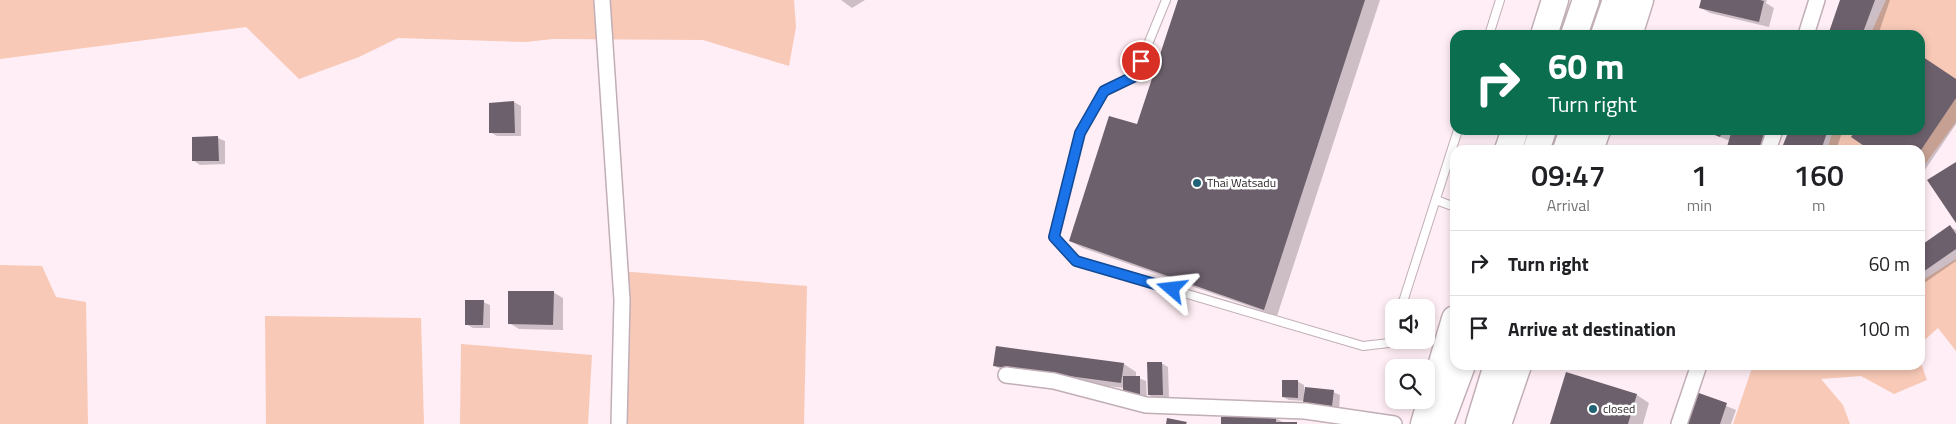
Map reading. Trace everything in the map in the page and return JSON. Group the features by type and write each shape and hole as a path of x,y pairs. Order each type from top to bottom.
{"highway":[{"path":"1546,30 1555,0"},
{"path":"1576,30 1586,0"},
{"path":"1606,30 1616,0"},
{"path":"1631,30 1640,0"},
{"path":"1424,424 1450,336"},
{"path":"1440,424 1460,370"},
{"path":"1480,424 1496,370"},
{"path":"1498,424 1516,370"}],"street":[{"path":"602,0 622,300 619,424"},
{"path":"1808,30 1817,0"},
{"path":"1679,424 1698,370"},
{"path":"1006,375 1054,381 1146,405 1305,411 1394,424"}],"lane":[{"path":"1166,0 1135,76 1104,91 1080,133 1054,237 1076,261 1363,346 1385,343"},
{"path":"1491,30 1500,0"},
{"path":"1404,299 1450,155"},
{"path":"1436,200 1450,205"}],"shaded area":[{"path":"0,0 794,0 796,27 789,66 703,40 553,39 526,42 398,38 359,57 299,79 246,27 0,59"},
{"path":"1886,0 1956,0 1956,122 1925,164 1925,145 1828,145 1832,135 1925,135 1925,30 1872,30"},
{"path":"1956,259 1956,351 1938,328 1925,340 1925,279"},
{"path":"0,265 42,266 56,297 86,302 88,424 0,424"},
{"path":"619,271 807,286 804,424 618,424"},
{"path":"265,316 421,318 424,424 266,424"},
{"path":"461,344 592,355 588,424 460,424"},
{"path":"1751,370 1924,370 1927,380 1894,394 1861,376 1821,379 1843,405 1850,424 1733,424"}],"building":[{"name":"Thai Watsadu","path":"1178,0 1365,0 1264,310 1069,241 1109,116 1137,124"},
{"path":"1701,0 1764,1 1759,22 1699,8"},
{"path":"1840,0 1875,0 1864,30 1830,30"},
{"path":"1925,58 1956,79 1956,98 1924,145 1863,145 1851,137 1852,135 1925,135"},
{"path":"514,101 515,133 489,133 489,103"},
{"path":"1730,135 1764,135 1760,145 1728,145"},
{"path":"1787,135 1826,135 1823,145 1783,145"},
{"path":"218,136 219,161 192,161 192,137"},
{"path":"1956,162 1956,223 1927,180"},
{"path":"1950,225 1956,234 1956,249 1925,271 1925,242"},
{"path":"508,291 554,291 553,325 508,324"},
{"path":"465,300 484,300 483,325 465,325"},
{"path":"996,346 1124,363 1121,383 993,366"},
{"path":"1147,362 1162,362 1163,395 1148,395"},
{"name":"closed","path":"1566,372 1637,394 1628,424 1550,424"},
{"path":"1123,376 1140,376 1140,397 1123,397"},
{"path":"1282,380 1298,380 1298,398 1282,397"},
{"path":"1305,387 1334,390 1332,406 1303,403"},
{"path":"1696,392 1727,403 1720,424 1684,424"},
{"path":"1276,416 1276,422 1297,422 1297,424 1221,424 1221,417"},
{"path":"1167,418 1187,422 1186,424 1166,424"}],"place":[{"name":"Thai Watsadu","path":"1197,183"},
{"name":"closed","path":"1593,409"}],"route":[{"path":"1141,61 1135,76 1104,91 1080,133 1054,237 1076,261 1172,289"}]}
